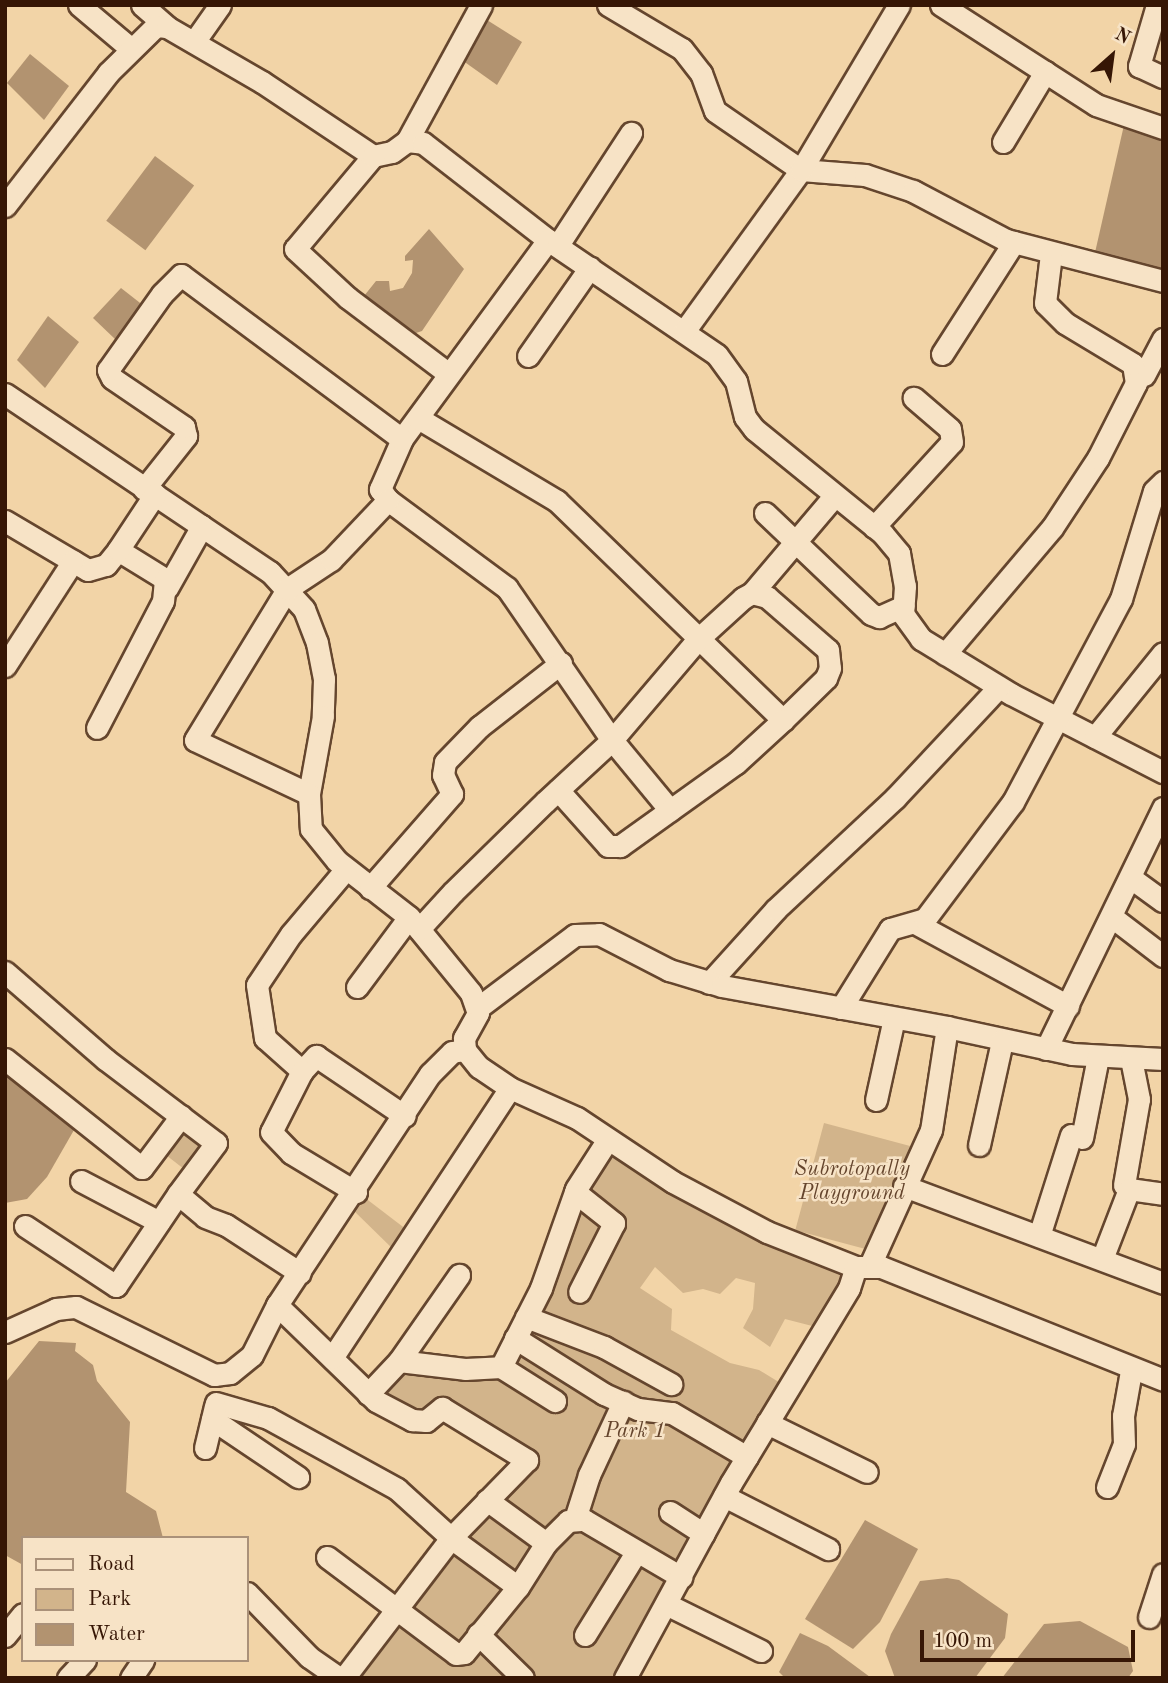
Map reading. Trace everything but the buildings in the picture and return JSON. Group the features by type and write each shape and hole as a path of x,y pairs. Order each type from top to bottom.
{"street":[{"path":"79,5 130,48"},
{"path":"142,5 167,27 373,156"},
{"path":"194,42 220,5"},
{"path":"449,374 348,298 295,249 373,156 392,152 407,141 481,5"},
{"path":"941,5 1105,109 1156,126 1163,141"},
{"path":"1157,5 1139,66 1163,76"},
{"path":"610,6 682,49 701,73 715,111 801,170 877,179 913,191 1014,242 1051,254 1162,273"},
{"path":"685,330 801,170 896,6"},
{"path":"5,206 23,177 130,48 148,30 167,27"},
{"path":"1003,142 1045,72"},
{"path":"631,133 553,243 449,374 402,439 381,478 380,489 388,500 507,588 612,740 670,810"},
{"path":"407,141 423,143 553,243 685,330 727,365 754,429 874,527 901,560 904,606 911,629 945,654 999,687 1163,772"},
{"path":"942,354 1014,242"},
{"path":"945,654 1052,528 1098,458 1136,383 1133,364 1065,323 1045,303 1051,254"},
{"path":"528,356 590,267"},
{"path":"5,522 73,561 97,570 118,550 150,491 186,436 184,427 112,378 108,370 162,294 181,275 402,439"},
{"path":"1144,375 1163,339"},
{"path":"5,394 202,526 287,589 304,609 317,643 324,679 323,716 309,794 311,829 346,869 414,923 479,1007"},
{"path":"874,527 952,443 950,429 914,398"},
{"path":"418,418 557,501 697,640 783,720"},
{"path":"917,925 976,857 1013,802 1121,599 1154,491 1163,482"},
{"path":"357,987 414,923 612,740 697,640 752,593 835,495"},
{"path":"309,794 195,740 287,589 331,560 388,500"},
{"path":"765,513 871,614 885,615 904,606"},
{"path":"97,728 167,588 202,526"},
{"path":"118,550 159,575 167,588"},
{"path":"5,666 54,584 73,561"},
{"path":"558,790 613,849 736,764 826,678 830,658 828,650 805,626 767,597 752,593"},
{"path":"1095,737 1163,653"},
{"path":"369,888 452,794 443,775 445,762 479,727 561,663"},
{"path":"709,983 776,909 895,798 999,687"},
{"path":"1046,1049 1163,808"},
{"path":"302,1070 265,1038 257,985 291,934 346,869"},
{"path":"1131,878 1163,901"},
{"path":"1112,917 1163,956"},
{"path":"841,1008 890,929 917,925 1068,1006"},
{"path":"1163,1059 1098,1058 709,983 669,970 610,938 582,934 479,1007 464,1038 465,1050 479,1067 510,1088 577,1118 673,1182 767,1232 862,1267 881,1267 1131,1371 1163,1380"},
{"path":"5,972 105,1059 216,1143 116,1286 25,1226"},
{"path":"876,1100 894,1018"},
{"path":"625,1678 724,1496 862,1267 904,1186 931,1130 947,1027"},
{"path":"979,1145 1002,1041"},
{"path":"5,1332 56,1309 76,1307 196,1367 214,1375 223,1374 252,1355 277,1306 441,1062 452,1052 465,1050"},
{"path":"356,1192 291,1153 271,1132 302,1070 316,1056 405,1116"},
{"path":"1040,1236 1077,1137 1098,1058"},
{"path":"5,1059 142,1168 181,1116"},
{"path":"1124,1185 1139,1099 1131,1059"},
{"path":"331,1358 510,1088"},
{"path":"501,1367 526,1317 575,1192 608,1139"},
{"path":"81,1181 159,1222"},
{"path":"904,1186 1163,1283"},
{"path":"1102,1259 1129,1189 1163,1194"},
{"path":"575,1192 614,1223 579,1292"},
{"path":"178,1194 205,1217 226,1225 300,1273"},
{"path":"368,1394 399,1361 459,1275"},
{"path":"248,1594 309,1657 341,1678 451,1538 527,1460 442,1408 426,1421 412,1420 368,1394 277,1306"},
{"path":"526,1317 604,1348 671,1384"},
{"path":"515,1338 584,1383 623,1402 672,1413 747,1457"},
{"path":"399,1361 465,1369 501,1367 555,1401"},
{"path":"1107,1487 1124,1444 1123,1416 1131,1371"},
{"path":"205,1448 223,1374"},
{"path":"327,1557 450,1652 464,1653 518,1587 546,1543 575,1520 589,1475 623,1402"},
{"path":"214,1411 298,1477"},
{"path":"214,1411 268,1418 397,1489 451,1538 518,1587"},
{"path":"767,1423 867,1472"},
{"path":"724,1496 828,1549"},
{"path":"487,1500 546,1543"},
{"path":"670,1512 704,1534"},
{"path":"575,1520 584,1520 635,1554 681,1577"},
{"path":"585,1635 635,1554"},
{"path":"1149,1617 1163,1574"},
{"path":"666,1604 761,1651"},
{"path":"5,1636 21,1616"},
{"path":"478,1634 523,1678"},
{"path":"68,1678 83,1662"}],"green space":[{"path":"181,1116 216,1143 191,1175 156,1148"},
{"name":"Subrotopally Playground","path":"824,1123 913,1147 884,1254 795,1230"},
{"name":"Park 1","path":"609,1148 850,1269 820,1328 785,1319 770,1347 743,1328 753,1309 755,1283 736,1278 720,1294 703,1289 683,1293 655,1267 640,1288 672,1309 671,1330 730,1363 759,1370 782,1384 620,1678 349,1678 377,1637 534,1459 444,1400 424,1416 396,1398 376,1395 402,1367 489,1374"},
{"path":"360,1194 411,1233 398,1254 350,1207"}],"water":[{"path":"487,20 522,42 497,85 459,58"},
{"path":"30,54 69,86 44,120 7,83"},
{"path":"1124,125 1163,132 1163,269 1094,257"},
{"path":"155,156 194,185 145,250 106,221"},
{"path":"429,229 464,269 422,331 410,335 364,296 376,281 389,281 390,291 403,288 412,273 413,260 405,261 405,256"},
{"path":"121,288 144,306 116,340 93,318"},
{"path":"48,316 79,342 45,388 17,360"},
{"path":"5,1065 69,1116 74,1130 47,1177 27,1199 5,1203"},
{"path":"39,1341 76,1343 75,1351 93,1365 97,1381 130,1422 126,1492 156,1511 162,1536 21,1536 21,1564 5,1555 5,1383"},
{"path":"865,1520 918,1549 880,1622 853,1649 805,1619"},
{"path":"947,1578 959,1580 1008,1614 1005,1638 975,1678 895,1678 885,1651 891,1634 920,1581"},
{"path":"1080,1621 1128,1647 1133,1671 1128,1678 1002,1678 1044,1624"},
{"path":"800,1633 828,1646 870,1677 785,1678 779,1672"}]}
